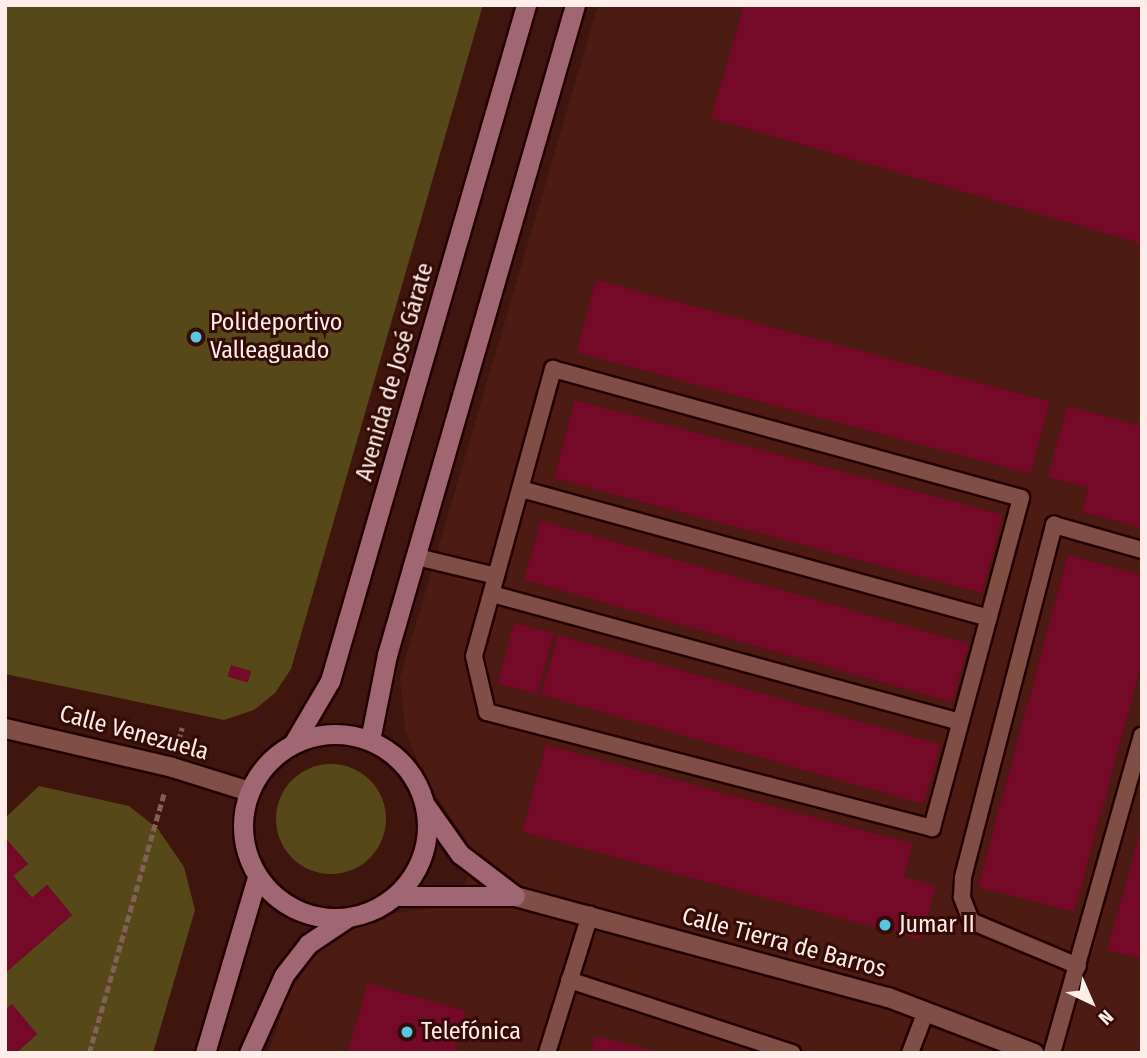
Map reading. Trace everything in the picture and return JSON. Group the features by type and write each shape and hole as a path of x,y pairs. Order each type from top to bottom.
{"main road":[{"name":"Avenida de José Gárate","path":"293,744 330,681 526,5"},
{"path":"370,740 387,655 575,5"},
{"path":"424,803 427,836 416,869 395,896 373,911 347,918 321,918 296,910 274,896 257,877 244,840 243,820 249,791 260,772 293,744 331,735 370,740 408,769 424,803 460,854 515,896"},
{"path":"205,1053 257,877"},
{"path":"395,896 515,896"},
{"path":"249,1053 284,975 307,944 347,918"}],"street":[{"name":"Calle Venezuela","path":"5,728 172,767 249,791"},
{"name":"Calle Tierra de Barros","path":"515,896 926,1012 1034,1053"}],"lane":[{"path":"553,369 1021,498 932,828 487,712 474,656 521,489 553,369"},
{"path":"521,489 989,618"},
{"path":"1078,966 971,921 962,897 963,877 1054,525 1142,550"},
{"path":"417,557 496,576"},
{"path":"492,594 960,722"},
{"path":"1052,1053 1142,734"},
{"path":"547,1053 590,915"},
{"path":"569,980 792,1053"},
{"path":"910,1053 926,1012"}],"path":[{"path":"89,1053 161,803"}],"shaded area":[{"name":"Polideportivo Valleaguado","path":"5,5 483,5 291,669 275,693 254,710 224,720 5,674"},
{"path":"598,5 1142,5 1142,1053 268,1053 288,995 313,956 347,931 394,913 457,905 475,855 424,776 405,730 400,678"},
{"path":"331,764 352,768 370,780 382,798 386,819 382,840 370,858 352,870 331,874 310,870 292,858 280,840 276,819 280,798 292,780 310,768"},
{"path":"39,786 129,806 158,829 184,867 195,910 153,1053 16,1053 37,1034 12,1005 5,1010 5,973 72,915 47,885 32,898 13,876 28,864 5,838 5,818"}],"building":[{"path":"744,5 1142,5 1142,244 711,118"},
{"path":"596,280 1050,402 1031,474 577,352"},
{"path":"575,400 1003,515 982,593 554,478"},
{"path":"1067,406 1142,426 1142,528 1082,512 1088,488 1048,477"},
{"path":"541,521 969,644 952,702 524,580"},
{"path":"1068,555 1142,575 1142,662 1074,912 978,887"},
{"path":"514,623 554,634 537,694 498,684"},
{"path":"558,635 941,745 923,804 541,695"},
{"path":"231,665 251,671 248,683 227,676"},
{"path":"546,745 913,844 904,877 936,886 921,940 522,832"},
{"path":"1142,826 1142,959 1107,950"},
{"path":"5,838 28,864 13,876 32,898 47,885 72,915 5,973"},
{"name":"Telefónica","path":"368,983 466,1011 454,1053 347,1053"},
{"path":"12,1004 37,1034 16,1053 5,1053 5,1010"},
{"path":"595,1036 659,1052 659,1053 591,1053"}],"place":[{"name":"Polideportivo Valleaguado","path":"196,337"},
{"name":"Jumar II","path":"885,925"},
{"name":"Telefónica","path":"407,1032"}]}
